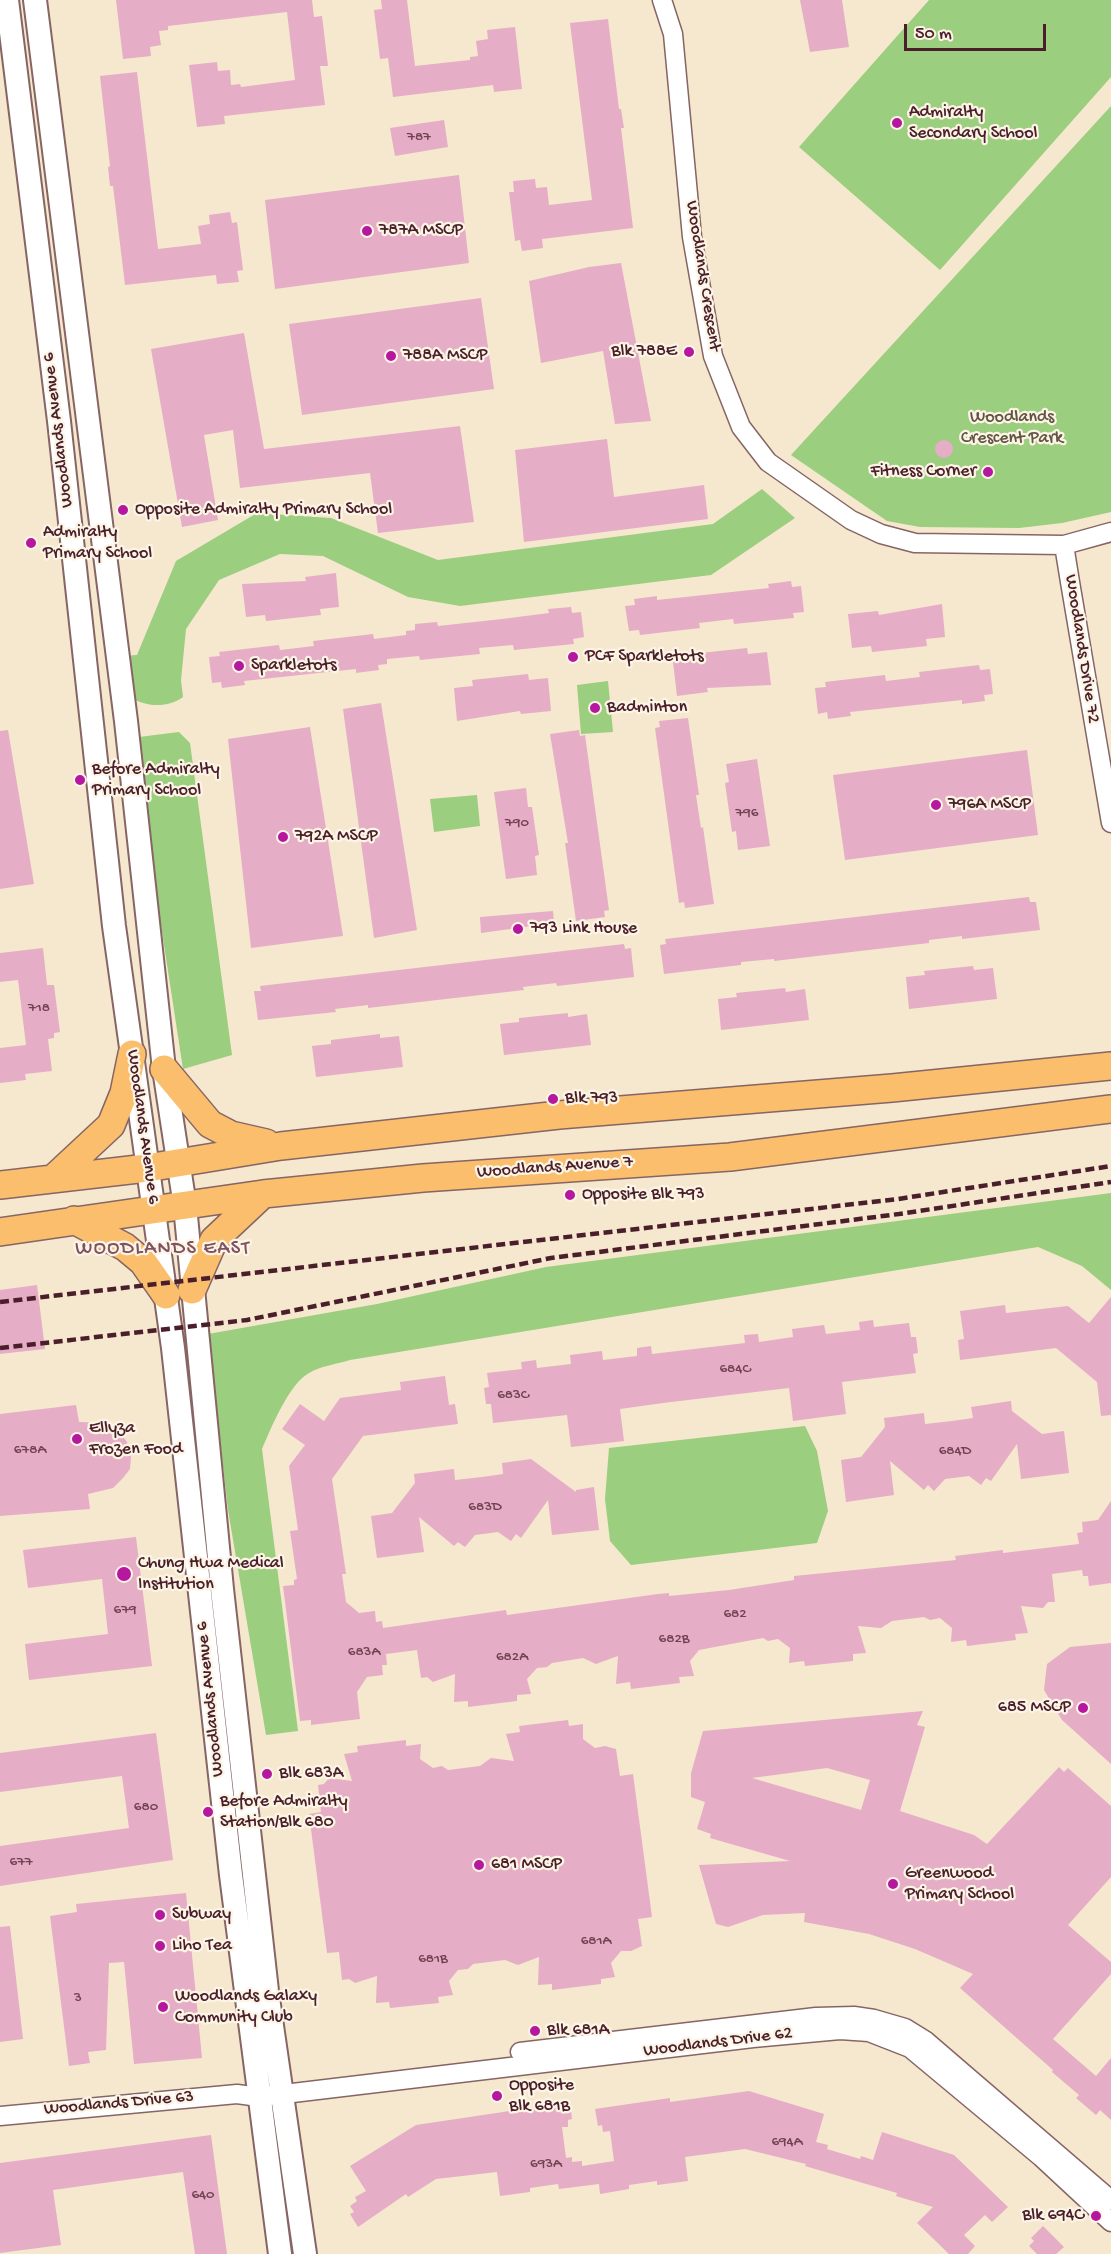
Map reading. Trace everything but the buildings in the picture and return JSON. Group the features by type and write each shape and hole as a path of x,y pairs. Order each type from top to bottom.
{"main road":[{"path":"54,1178 111,1125 124,1093 132,1054"},
{"path":"0,1185 147,1168 281,1146 559,1115 892,1088 1111,1066"},
{"path":"164,1069 210,1124 231,1135 281,1146"},
{"name":"Woodlands Avenue 7","path":"0,1232 263,1194 423,1178 730,1157 1111,1110"},
{"path":"192,1290 214,1240 263,1194"},
{"path":"74,1220 125,1246 143,1262 166,1295"}],"street":[{"name":"Woodlands Avenue 6","path":"7,0 59,421 114,926 166,1295 194,1527 251,2093 280,2254"},
{"name":"Woodlands Avenue 6","path":"35,0 126,721 164,1069 185,1206 240,1759 304,2254"},
{"name":"Woodlands Crescent","path":"662,0 673,34 692,237 713,356 741,427 768,462 851,520 881,534 915,543 1064,545 1111,532"},
{"name":"Woodlands Drive 72","path":"1064,545 1111,824"},
{"name":"Woodlands Drive 62","path":"251,2093 604,2041 816,2017 854,2016 889,2023 926,2041 1111,2200"},
{"name":"Woodlands Drive 62","path":"281,2089 753,2038 840,2030 868,2032 909,2048 1041,2157 1111,2222"},
{"name":"Woodlands Drive 63","path":"0,2116 251,2093"}],"green space":[{"name":"Admiralty Secondary School","path":"929,0 1111,0 1111,77 940,270 799,147"},
{"name":"Woodlands Crescent Park","path":"1111,106 1111,512 1062,523 1019,528 920,527 887,521 791,455"},
{"path":"762,489 795,518 711,575 460,606 408,597 323,556 280,554 219,580 186,629 181,680 183,697 170,703 155,705 140,702 127,695 122,656 137,655 176,561 257,513 331,518 438,560 713,524"},
{"name":"Badminton","path":"608,681 613,732 581,734 577,685"},
{"path":"179,732 190,743 232,1055 183,1069 134,749 139,737"},
{"path":"477,795 480,826 434,832 430,799"},
{"path":"1111,1193 1111,1290 1082,1266 1038,1247 350,1360 309,1373 288,1396 262,1449 298,1731 266,1735 228,1510 208,1334 377,1304 546,1267"},
{"path":"805,1426 817,1451 828,1511 817,1543 631,1565 610,1541 605,1499 609,1448"}],"railway":[{"path":"0,1302 898,1199 1111,1166"},
{"path":"0,1348 247,1320 551,1258 899,1214 1111,1182"}],"place":[{"name":"Admiralty Secondary School","path":"897,123"},
{"name":"787A MSCP","path":"367,231"},
{"name":"Blk 788E","path":"689,352"},
{"name":"788A MSCP","path":"391,356"},
{"name":"Fitness Corner","path":"988,472"},
{"name":"Opposite Admiralty Primary School","path":"123,510"},
{"name":"Admiralty Primary School","path":"31,543"},
{"name":"PCF Sparkletots","path":"573,657"},
{"name":"Sparkletots","path":"239,666"},
{"name":"Badminton","path":"595,708"},
{"name":"Before Admiralty Primary School","path":"80,780"},
{"name":"796A MSCP","path":"936,805"},
{"name":"792A MSCP","path":"283,837"},
{"name":"793 Link House","path":"518,929"},
{"name":"Blk 793","path":"553,1099"},
{"name":"Opposite Blk 793","path":"570,1195"},
{"name":"Ellyza Frozen Food","path":"77,1439"},
{"name":"Chung Hwa Medical Institution","path":"124,1574"},
{"name":"685 MSCP","path":"1083,1708"},
{"name":"Blk 683A","path":"267,1774"},
{"name":"Before Admiralty Station/Blk 680","path":"208,1812"},
{"name":"681 MSCP","path":"479,1865"},
{"name":"Greenwood Primary School","path":"893,1884"},
{"name":"Subway","path":"160,1915"},
{"name":"Liho Tea","path":"160,1946"},
{"name":"Woodlands Galaxy Community Club","path":"163,2007"},
{"name":"Blk 681A","path":"535,2031"},
{"name":"Opposite Blk 681B","path":"497,2096"},
{"name":"Blk 694C","path":"1096,2216"}],"district":[{"name":"WOODLANDS EAST","path":"163,1250"}]}
